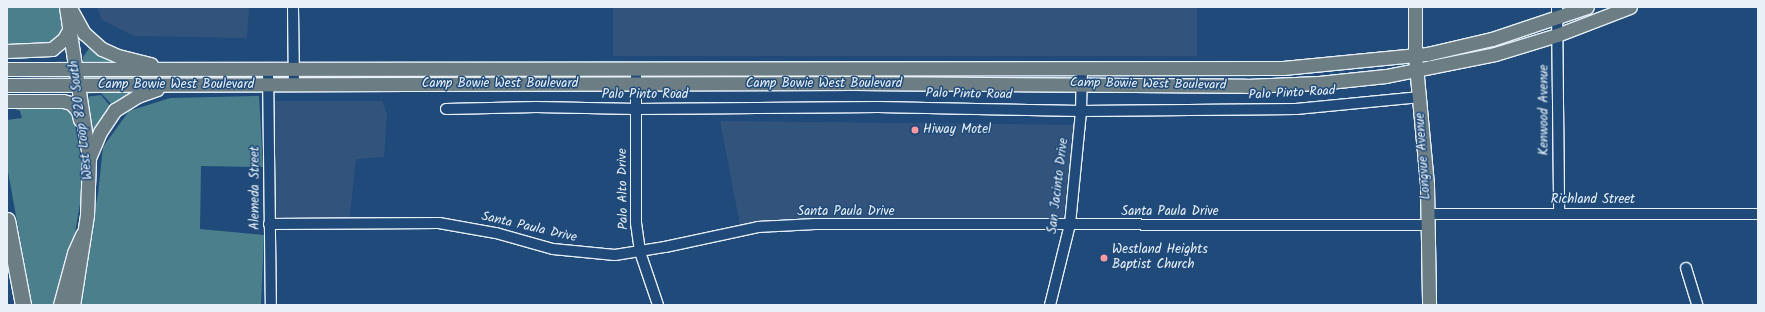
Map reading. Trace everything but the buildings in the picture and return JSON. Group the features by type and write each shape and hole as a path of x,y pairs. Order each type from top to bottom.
{"highway":[{"path":"7,220 23,305"},
{"path":"61,305 75,253 83,235"}],"main road":[{"name":"West Loop 820 South","path":"66,7 77,69 89,158 89,187 73,305"},
{"path":"70,7 84,33 102,49 142,62 192,70"},
{"name":"Longvue Avenue","path":"1415,7 1415,55 1420,97 1428,220 1429,305"},
{"name":"Camp Bowie West Boulevard","path":"7,69 636,70 856,68 1283,68 1384,60 1415,55 1492,39 1557,13 1587,7"},
{"name":"Camp Bowie West Boulevard","path":"7,85 856,83 1246,86 1354,80 1416,71 1495,54 1557,35 1630,7"},
{"path":"7,51 52,49 64,39 70,28"},
{"path":"856,68 856,83"},
{"path":"89,158 100,132 115,110 137,96 173,85"},
{"path":"7,101 63,100 71,104 78,111 86,134"}],"street":[{"path":"293,7 294,85"},
{"name":"Kenwood Avenue","path":"1557,13 1559,212"},
{"name":"San Jacinto Drive","path":"1050,305 1070,224 1081,111 1082,68"},
{"name":"Alemeda Street","path":"268,70 271,305"},
{"name":"Palo Alto Drive","path":"636,70 636,223 640,252 658,305"},
{"name":"Palo Pinto Road","path":"446,109 536,107 637,109 878,107 1081,111 1296,109 1420,97"},
{"name":"Richland Street","path":"1428,220 1559,212 1758,214"},
{"name":"Santa Paula Drive","path":"270,224 439,223 482,230 573,252 615,255 640,252 758,227 792,225 1428,220"},
{"path":"1686,268 1697,305"}],"shaded area":[{"path":"97,7 249,7 247,38 134,36 102,20"},
{"path":"613,7 1197,7 1197,56 613,56"},
{"path":"269,101 382,101 387,115 384,157 356,159 349,223 269,224"},
{"path":"720,121 1076,125 1063,219 740,225"}],"green space":[{"path":"7,7 62,7 64,29 53,46 7,47"},
{"path":"90,47 93,47 117,62 83,62 83,57"},
{"path":"86,73 253,75 86,80"},
{"path":"89,91 138,91 112,105 101,93 87,94"},
{"path":"101,95 111,107 94,137 85,97"},
{"path":"259,96 263,167 201,166 200,229 264,235 261,305 79,304 81,281 98,194 103,147 129,111 170,98"},
{"path":"63,105 73,113 83,172 82,192 71,256 57,305 32,305 7,166 7,120 22,118 20,111 7,106"}],"place":[{"name":"Hiway Motel","path":"915,130"},
{"name":"Westland Heights Baptist Church","path":"1104,258"}]}
